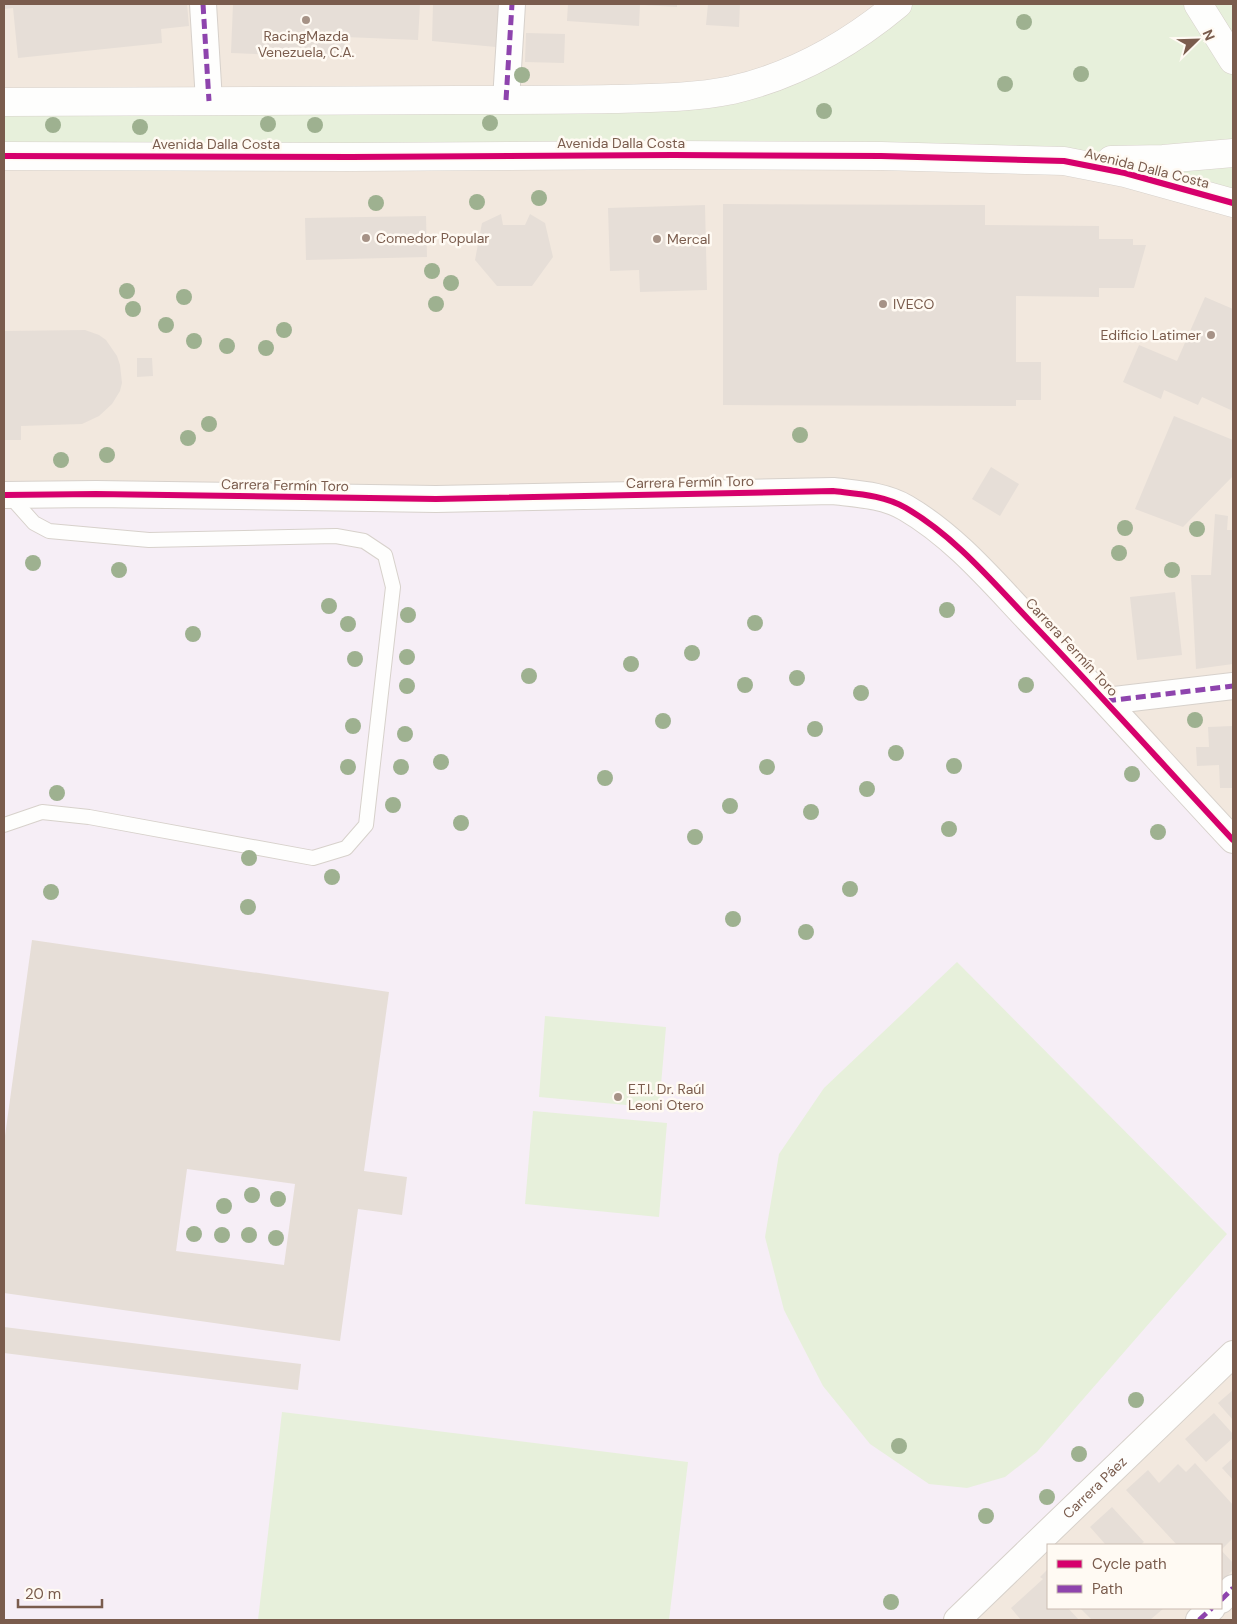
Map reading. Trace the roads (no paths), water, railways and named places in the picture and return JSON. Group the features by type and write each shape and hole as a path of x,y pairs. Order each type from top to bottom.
{"street":[{"path":"203,4 209,101"},
{"path":"506,100 512,4"},
{"path":"4,102 506,100 644,98 702,94 731,90 765,81 805,65 840,46 877,22 898,4"},
{"path":"1198,4 1233,60"},
{"path":"1064,161 1163,159 1233,153"},
{"name":"Avenida Dalla Costa","path":"4,156 361,157 673,154 881,156 1064,161 1125,173 1233,203"},
{"name":"Carrera Fermín Toro","path":"6,495 96,494 436,499 833,491 877,496 905,507 940,531 972,560 1229,831"},
{"path":"1106,701 1233,686"},
{"name":"Carrera Páez","path":"957,1620 1233,1354"},
{"path":"1222,1599 1233,1588"},
{"path":"1199,1620 1211,1609"}],"lane":[{"path":"4,826 42,812 89,817 313,858 346,848 366,825 394,587 385,554 364,541 336,536 149,540 49,531 34,523 6,495"}],"place":[{"name":"RacingMazda Venezuela, C.A.","path":"306,20"},
{"name":"Comedor Popular","path":"366,238"},
{"name":"Mercal","path":"657,239"},
{"name":"IVECO","path":"883,304"},
{"name":"Edificio Latimer","path":"1211,335"},
{"name":"E.T.I. Dr. Raúl Leoni Otero","path":"618,1097"}]}
